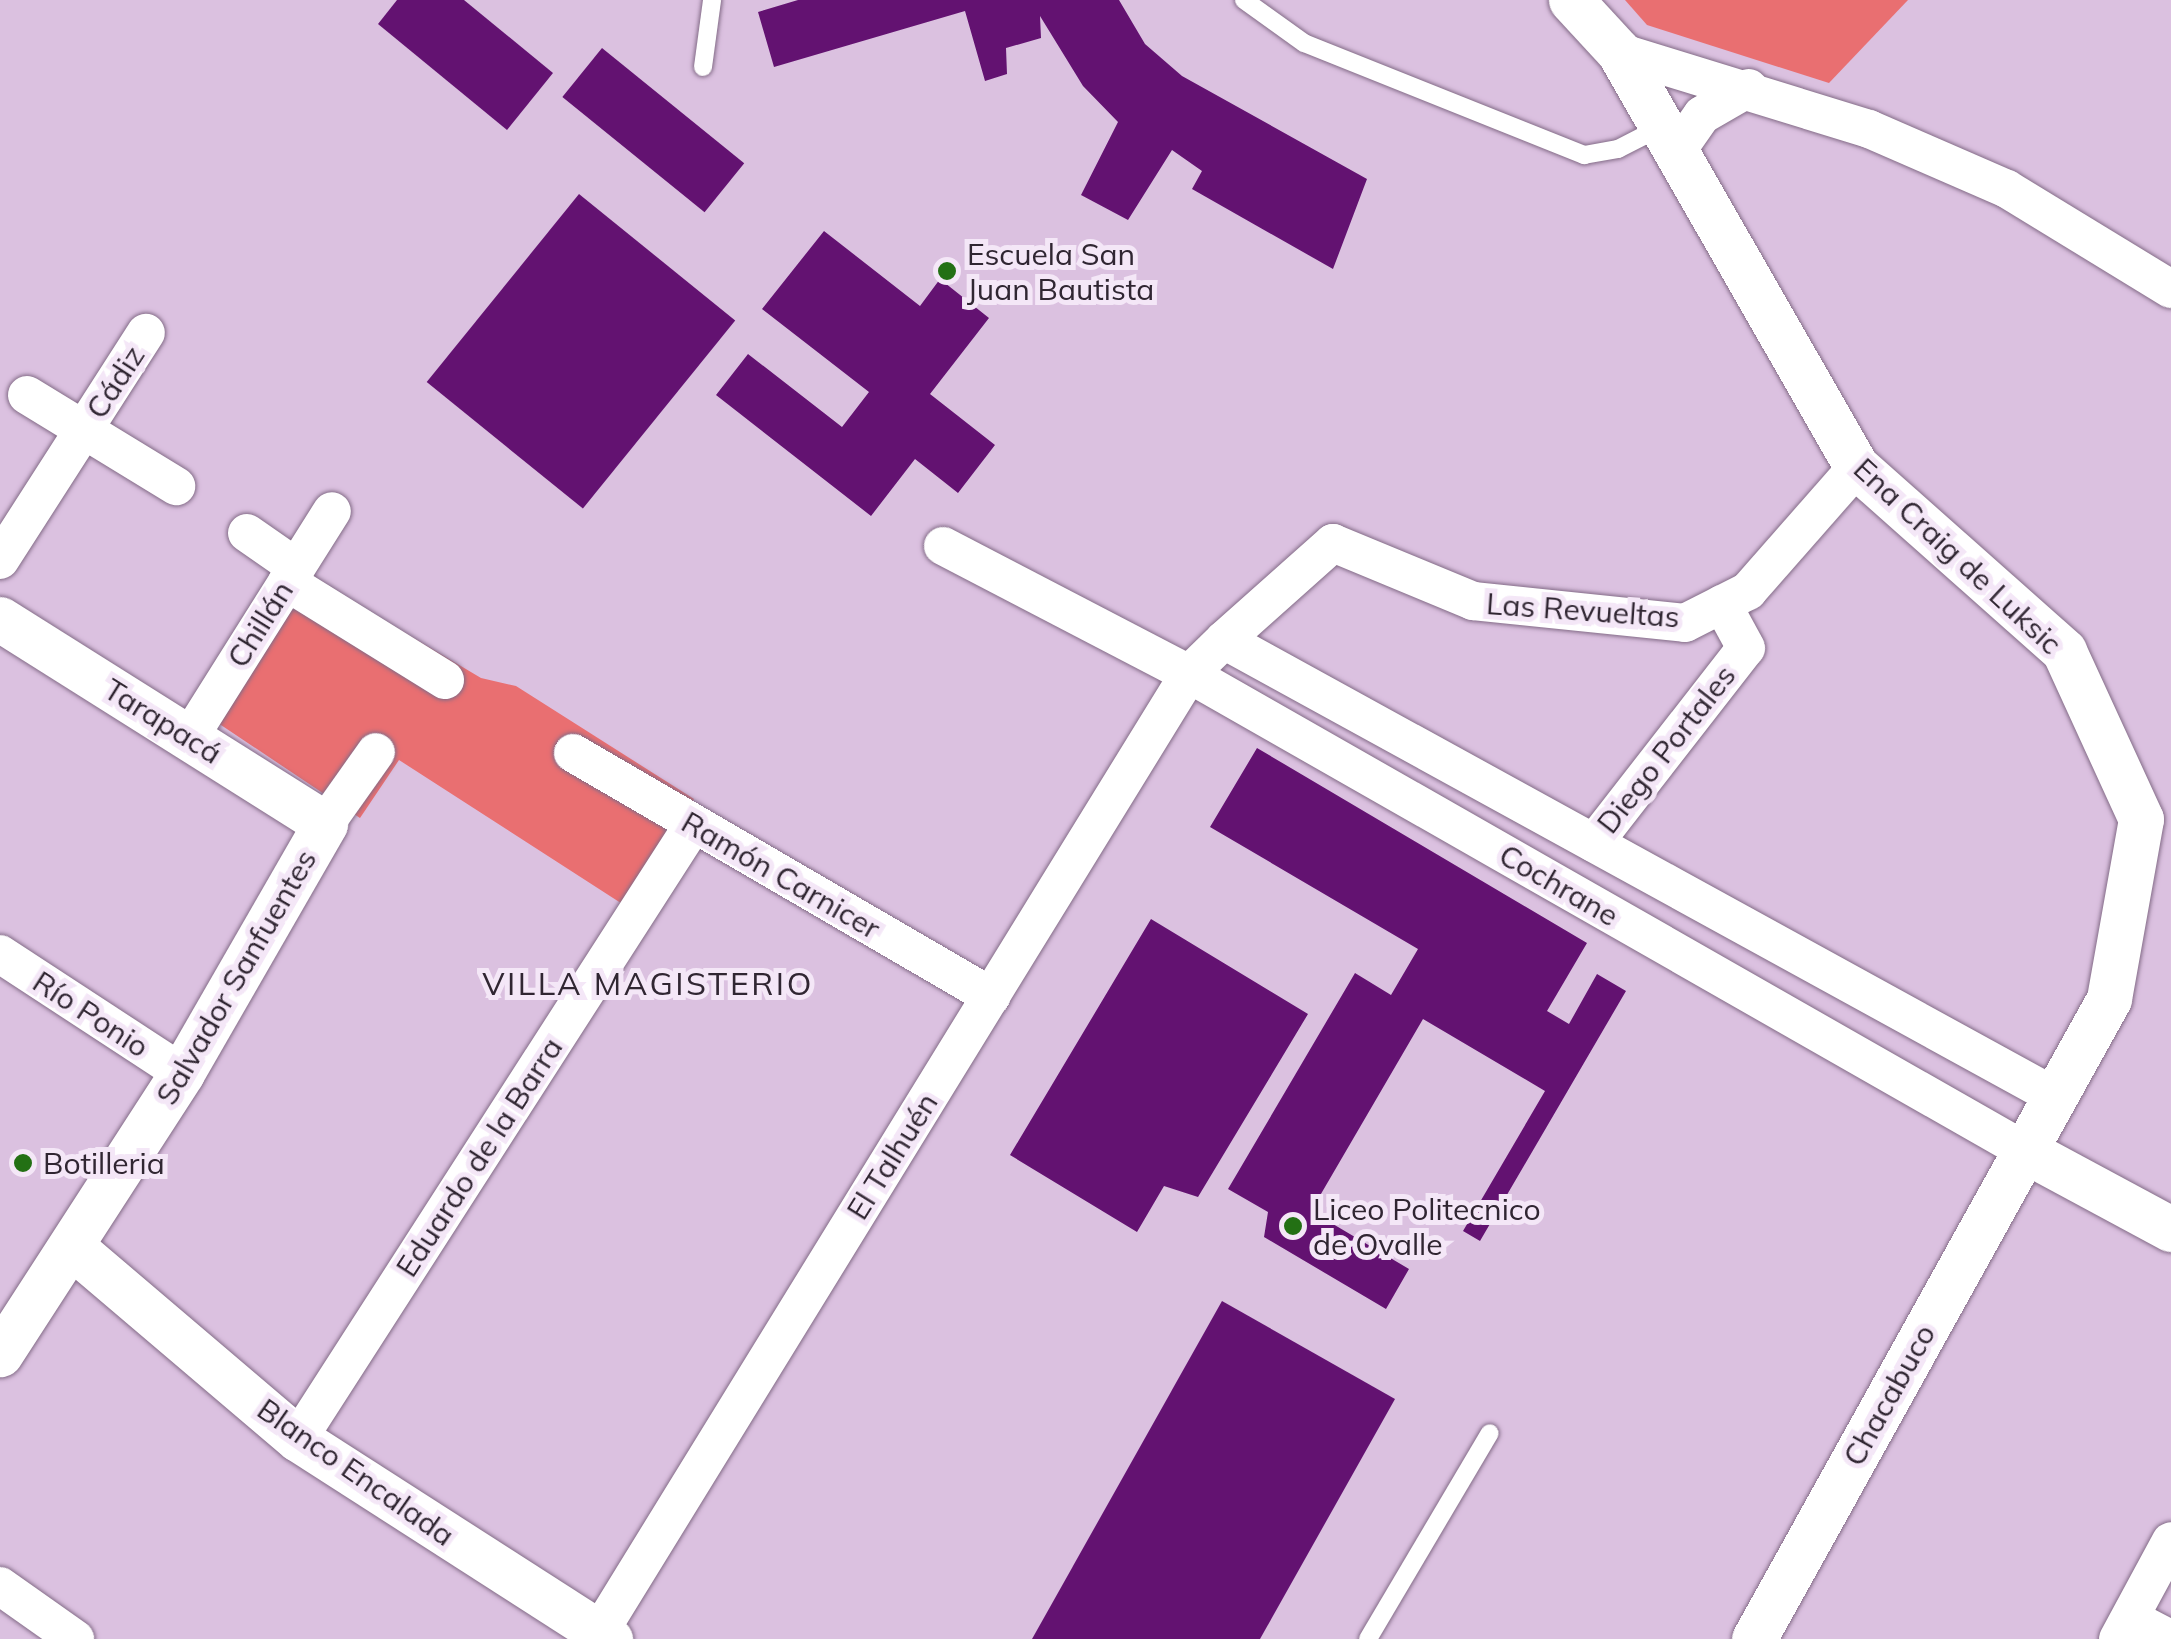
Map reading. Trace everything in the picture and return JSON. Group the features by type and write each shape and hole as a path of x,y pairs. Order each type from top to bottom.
{"street":[{"name":"Ena Craig de Luksic","path":"1571,0 1619,52 1857,468 2064,652 2141,819 2109,999 2024,1150"},
{"path":"1619,52 1749,88 1869,128 2007,189 2171,290"},
{"path":"1669,140 1749,88"},
{"name":"Cádiz","path":"0,560 146,333"},
{"name":"Cádiz","path":"27,395 176,486"},
{"name":"Las Revueltas","path":"1189,674 1333,543 1473,601 1684,623 1748,592 1857,468"},
{"name":"Chillán","path":"190,738 332,511"},
{"path":"246,532 291,574 445,680"},
{"name":"Cochrane","path":"943,546 1189,674 2171,1230"},
{"name":"Diego Portales","path":"1594,843 1746,648 1722,604"},
{"name":"Tarapacá","path":"0,619 324,824"},
{"name":"Cochrane","path":"1224,640 2054,1096"},
{"name":"El Talhuén","path":"601,1637 1189,674"},
{"name":"Salvador Sanfuentes","path":"0,1354 182,1073 324,824 376,752"},
{"name":"Ramón Carnicer","path":"573,753 991,996"},
{"name":"Eduardo de la Barra","path":"298,1439 693,825"},
{"name":"Río Ponio","path":"0,954 182,1073"},
{"name":"Chacabuco","path":"1754,1639 2024,1150"},
{"name":"Blanco Encalada","path":"71,1246 298,1439 601,1637"},
{"path":"2170,1639 2124,1628 2171,1541"},
{"path":"0,1586 74,1639"}],"lane":[{"path":"703,67 712,0"},
{"path":"1244,0 1304,43 1584,155 1669,140"},
{"path":"1368,1639 1490,1433"}],"shaded area":[{"path":"1625,0 1908,0 1829,83 1647,25"},
{"path":"306,574 481,678 516,686 694,799 627,907 399,760 360,818 215,721"}],"building":[{"path":"397,0 464,0 553,73 507,130 378,24"},
{"path":"798,0 1119,0 1145,44 1182,76 1367,179 1333,269 1192,189 1202,171 1172,150 1128,220 1081,195 1118,122 1083,86 1040,16 1041,38 1006,48 1007,74 985,81 965,11 774,67 758,12"},
{"path":"602,48 744,163 705,212 562,97"},
{"path":"579,194 735,320 583,509 427,382"},
{"path":"824,231 920,306 940,279 989,318 930,394 995,445 958,493 915,459 871,516 716,395 748,354 842,427 869,392 762,309"},
{"path":"1257,748 1587,943 1547,1011 1569,1024 1597,974 1626,991 1480,1241 1463,1231 1545,1091 1423,1019 1311,1211 1409,1269 1386,1309 1264,1237 1268,1212 1228,1189 1355,973 1391,995 1418,949 1210,827"},
{"path":"1151,919 1308,1014 1198,1197 1164,1186 1137,1232 1010,1155"},
{"path":"1222,1301 1395,1399 1260,1639 1032,1639"}],"place":[{"name":"Escuela San Juan Bautista","path":"947,271"},
{"name":"Botilleria","path":"23,1163"},
{"name":"Liceo Politecnico de Ovalle","path":"1293,1226"}],"district":[{"name":"VILLA MAGISTERIO","path":"648,983"}]}
